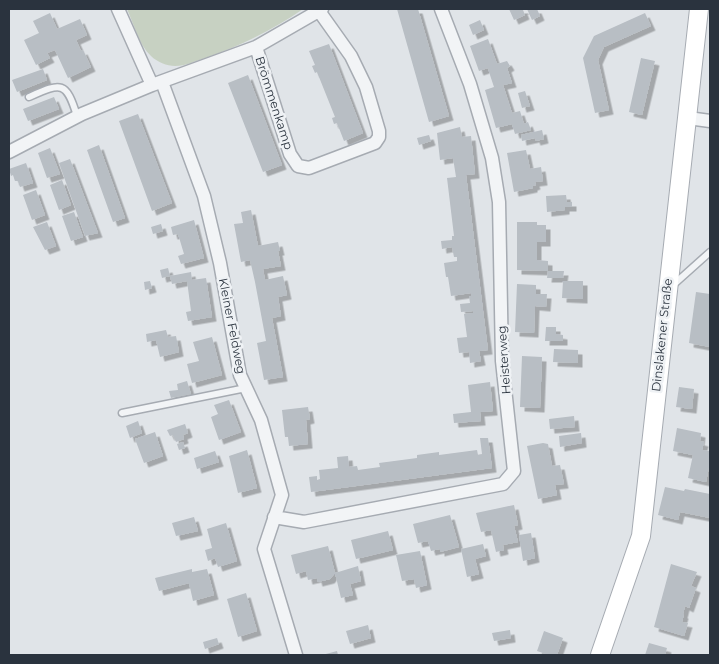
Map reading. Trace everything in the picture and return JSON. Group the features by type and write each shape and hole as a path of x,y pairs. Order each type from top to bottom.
{"main road":[{"name":"Dinslakener Straße","path":"600,655 640,536 699,9"}],"street":[{"name":"Kleiner Feldweg","path":"118,9 157,84 204,196 220,264 240,375 261,420 282,495 264,549 296,655"},
{"name":"Heisterweg","path":"274,517 304,522 408,503 504,484 514,471 502,361 499,202 492,158 470,84 441,9"},
{"name":"Brömmenkamp","path":"9,152 77,116 256,47 320,10 351,56 366,87 379,131 379,137 374,143 310,168 298,166 290,154 256,47"},
{"path":"688,118 710,121"}],"lane":[{"path":"29,97 52,87 61,87 72,98 77,116"},
{"path":"667,290 710,252"},
{"path":"122,413 246,388"}],"green space":[{"path":"127,9 303,9 268,31 243,43 190,63 175,66 159,62 147,51 140,40"}],"building":[{"path":"397,9 418,9 449,116 429,122"},
{"path":"509,9 527,9 523,10 525,15 514,20"},
{"path":"527,9 537,9 540,16 532,20"},
{"path":"50,13 57,29 80,19 87,35 76,40 91,67 68,78 55,50 47,53 50,58 36,65 24,40 39,33 33,21"},
{"path":"645,13 651,26 604,47 598,60 609,110 595,113 583,58 594,36"},
{"path":"480,20 484,30 473,35 469,25"},
{"path":"488,39 497,64 507,61 510,66 507,68 512,83 503,85 512,113 520,111 524,124 528,122 531,130 515,134 512,124 496,128 485,90 494,87 488,68 479,71 470,46"},
{"path":"329,44 363,133 344,141 337,123 334,124 332,118 335,117 317,72 315,73 312,66 315,65 309,51"},
{"path":"641,58 655,61 642,115 629,112"},
{"path":"43,69 47,80 17,92 12,80"},
{"path":"248,75 282,165 263,172 228,83"},
{"path":"525,91 530,106 522,108 518,93"},
{"path":"54,97 59,109 28,121 23,109"},
{"path":"138,114 172,203 152,211 119,121"},
{"path":"460,127 462,137 471,136 475,174 466,175 488,350 479,351 481,361 470,363 469,352 459,353 457,338 467,337 464,314 473,313 473,311 461,312 460,304 470,303 469,296 471,296 471,293 451,296 444,263 457,261 457,257 454,257 452,247 442,249 441,241 452,240 452,236 454,236 447,178 456,177 453,158 440,160 437,133"},
{"path":"542,130 544,139 536,141 535,138 522,141 521,135"},
{"path":"429,135 431,141 419,145 417,138"},
{"path":"99,145 125,218 113,222 87,150"},
{"path":"50,148 60,174 47,178 38,153"},
{"path":"526,150 530,169 541,167 543,181 535,182 536,185 533,188 514,192 507,153"},
{"path":"70,159 98,233 85,236 59,163"},
{"path":"26,163 33,183 20,187 18,181 15,181 13,175 11,176 9,169"},
{"path":"62,180 71,205 59,210 50,185"},
{"path":"36,190 45,215 32,220 23,195"},
{"path":"566,195 567,202 572,202 572,207 565,207 565,210 547,212 546,196"},
{"path":"251,210 258,246 278,242 280,251 278,251 281,266 263,269 265,280 283,276 287,295 278,297 281,316 272,318 283,377 264,380 257,343 266,341 255,282 250,260 241,262 234,224 243,223 241,212"},
{"path":"74,212 83,237 71,241 62,216"},
{"path":"194,220 204,258 181,264 178,256 184,254 178,234 173,235 171,227"},
{"path":"47,222 56,246 45,250 33,227"},
{"path":"517,222 537,222 537,225 546,225 546,242 537,242 537,260 548,261 548,271 517,270"},
{"path":"161,224 163,231 153,234 151,227"},
{"path":"168,268 170,276 162,278 160,270"},
{"path":"548,271 564,271 563,278 547,278"},
{"path":"191,272 192,280 206,278 212,317 188,321 186,312 191,311 187,281 172,284 170,276"},
{"path":"150,281 152,288 145,290 144,282"},
{"path":"563,281 583,281 583,299 562,298"},
{"path":"517,284 536,285 536,294 547,294 546,307 535,306 534,333 515,332"},
{"path":"696,292 710,294 710,347 689,343"},
{"path":"546,327 556,327 556,334 563,335 563,341 545,341"},
{"path":"166,330 168,337 176,336 179,352 160,357 156,340 147,342 146,334"},
{"path":"212,337 222,375 192,383 187,364 199,361 193,342"},
{"path":"554,349 578,350 578,363 553,362"},
{"path":"522,356 542,357 540,408 520,407"},
{"path":"187,381 191,394 171,398 169,391 178,390 177,384"},
{"path":"490,382 493,411 480,412 481,421 454,423 453,414 471,412 468,385"},
{"path":"679,387 694,389 692,409 676,407"},
{"path":"229,400 241,432 219,440 211,417 218,414 214,405"},
{"path":"308,407 310,419 306,420 308,444 289,446 288,437 285,437 282,410"},
{"path":"574,416 575,427 550,429 549,419"},
{"path":"138,421 142,433 130,438 126,426"},
{"path":"185,424 188,433 183,435 184,439 176,442 173,435 170,436 167,430"},
{"path":"677,428 701,433 700,441 704,442 702,450 710,451 706,482 688,478 693,455 673,451"},
{"path":"155,432 163,456 144,463 135,439"},
{"path":"581,433 582,443 560,447 559,436"},
{"path":"480,438 488,438 492,468 311,492 309,477 317,476 317,480 320,479 319,470 338,468 337,457 348,456 349,467 357,466 358,470 380,467 379,463 417,458 417,455 439,452 439,455 477,450 478,455 482,454"},
{"path":"183,442 185,448 179,450 177,444"},
{"path":"548,444 552,466 560,465 564,484 555,485 557,495 538,499 527,446"},
{"path":"247,450 257,488 238,493 229,456"},
{"path":"215,451 219,462 197,469 194,458"},
{"path":"665,487 710,494 710,518 680,512 678,520 658,515"},
{"path":"514,505 518,525 514,526 518,542 503,545 504,550 496,552 491,530 481,532 476,513"},
{"path":"450,515 459,547 440,552 440,549 431,551 428,541 418,543 413,524"},
{"path":"194,517 198,531 176,536 172,523"},
{"path":"226,523 237,561 218,567 215,558 208,561 205,550 212,548 207,529"},
{"path":"388,531 393,550 356,559 351,540"},
{"path":"531,533 535,558 523,561 519,535"},
{"path":"483,544 486,556 475,559 479,574 467,577 461,549"},
{"path":"328,546 335,573 330,579 318,582 317,578 308,580 306,571 296,574 291,555"},
{"path":"420,551 427,585 416,588 414,579 402,581 396,555"},
{"path":"671,564 697,572 691,586 696,588 689,608 685,606 683,614 682,622 688,623 684,636 654,627"},
{"path":"358,566 361,581 350,584 353,595 341,598 335,573"},
{"path":"192,569 192,572 207,569 214,595 193,601 189,583 159,591 155,578"},
{"path":"246,593 257,631 238,637 227,599"},
{"path":"368,625 371,638 350,644 346,631"},
{"path":"510,630 511,638 494,641 492,633"},
{"path":"544,631 563,638 557,655 549,655 537,651"},
{"path":"217,638 219,644 205,649 203,642"},
{"path":"649,643 667,648 665,655 645,655"},
{"path":"337,651 338,655 322,655"}]}
